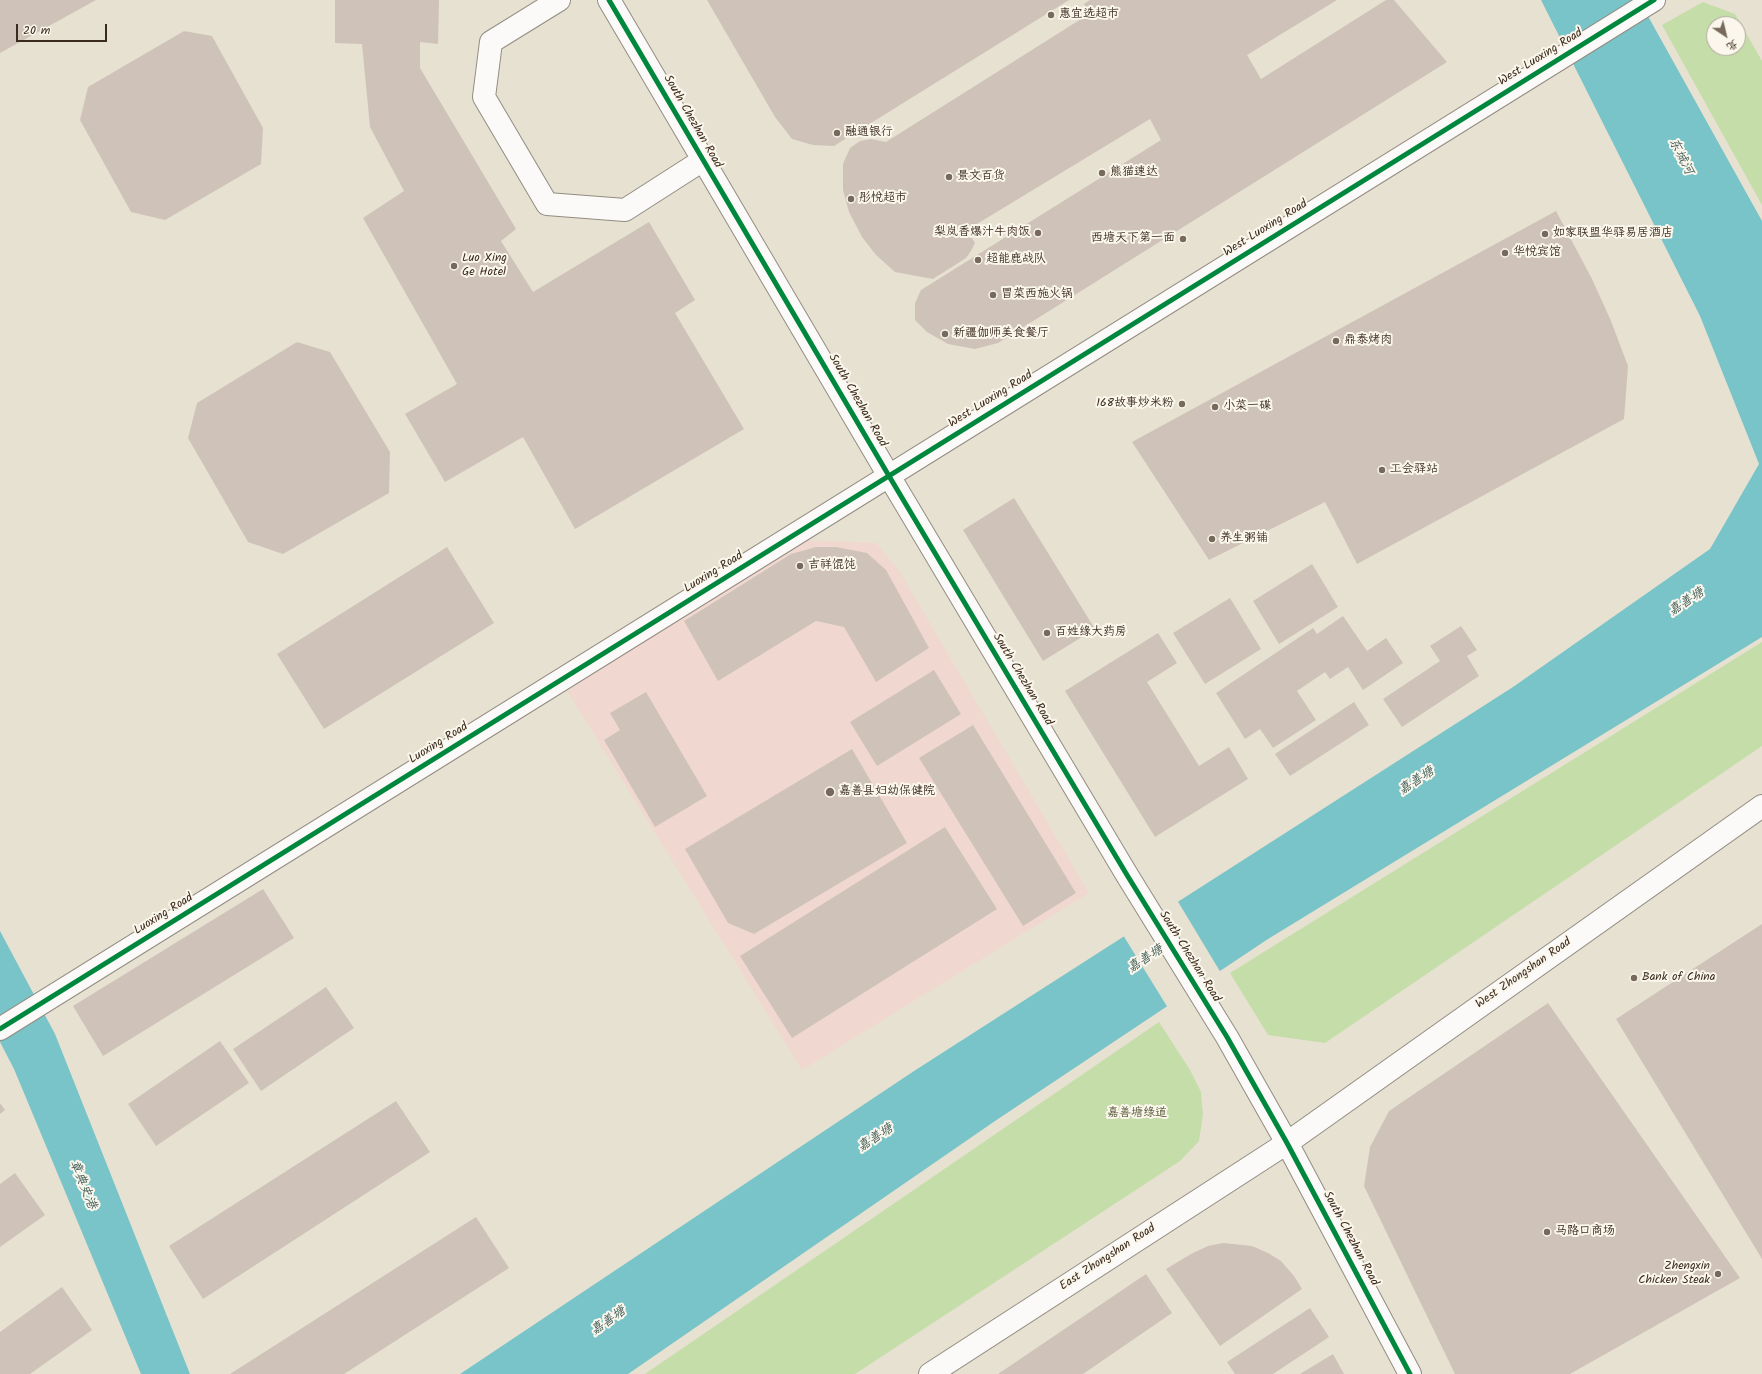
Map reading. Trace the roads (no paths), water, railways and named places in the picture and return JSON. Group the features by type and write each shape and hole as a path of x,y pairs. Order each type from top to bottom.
{"street":[{"path":"559,0 491,42 484,97 547,204 625,210 703,160"},
{"name":"South Chezhan Road","path":"609,0 889,476 1127,876 1227,1037 1287,1142 1410,1374"},
{"name":"West Luoxing Road","path":"889,476 1654,0"},
{"name":"Luoxing Road","path":"0,1029 889,476"},
{"name":"West Zhongshan Road","path":"1287,1142 1762,806"},
{"name":"East Zhongshan Road","path":"930,1374 1287,1142"}],"water":[{"path":"1541,0 1639,0 1762,221 1762,637 1268,939 995,1121 628,1374 460,1374 914,1071 1513,687 1710,549 1759,464 1700,316"},
{"name":"章典史港","path":"0,931 55,1034 190,1374 141,1374 14,1069 0,1042"}],"place":[{"name":"惠宜选超市","path":"1051,15"},
{"name":"融通银行","path":"837,133"},
{"name":"熊猫速达","path":"1102,173"},
{"name":"景文百货","path":"949,177"},
{"name":"彤悦超市","path":"851,199"},
{"name":"梨岚香爆汁牛肉饭","path":"1038,233"},
{"name":"如家联盟华驿易居酒店","path":"1545,234"},
{"name":"西塘天下第一面","path":"1183,239"},
{"name":"华悦宾馆","path":"1505,253"},
{"name":"超能鹿战队","path":"978,260"},
{"name":"Luo Xing Ge Hotel","path":"454,266"},
{"name":"冒菜西施火锅","path":"993,295"},
{"name":"新疆伽师美食餐厅","path":"945,334"},
{"name":"鼎泰烤肉","path":"1336,341"},
{"name":"168故事炒米粉","path":"1182,404"},
{"name":"小菜一碟","path":"1215,407"},
{"name":"工会驿站","path":"1382,470"},
{"name":"养生粥铺","path":"1212,539"},
{"name":"吉祥馄饨","path":"800,566"},
{"name":"百姓缘大药房","path":"1047,633"},
{"name":"嘉善县妇幼保健院","path":"830,792"},
{"name":"Bank of China","path":"1634,978"},
{"name":"马路口商场","path":"1547,1232"},
{"name":"Zhengxin Chicken Steak","path":"1718,1274"}],"water label":[{"name":"东城河","path":"1680,157"},
{"name":"嘉善塘","path":"1687,603"},
{"name":"嘉善塘","path":"1417,782"},
{"name":"嘉善塘","path":"1146,960"},
{"name":"嘉善塘","path":"876,1139"},
{"name":"嘉善塘","path":"609,1322"}],"park label":[{"name":"嘉善塘绿道","path":"1137,1114"}]}
